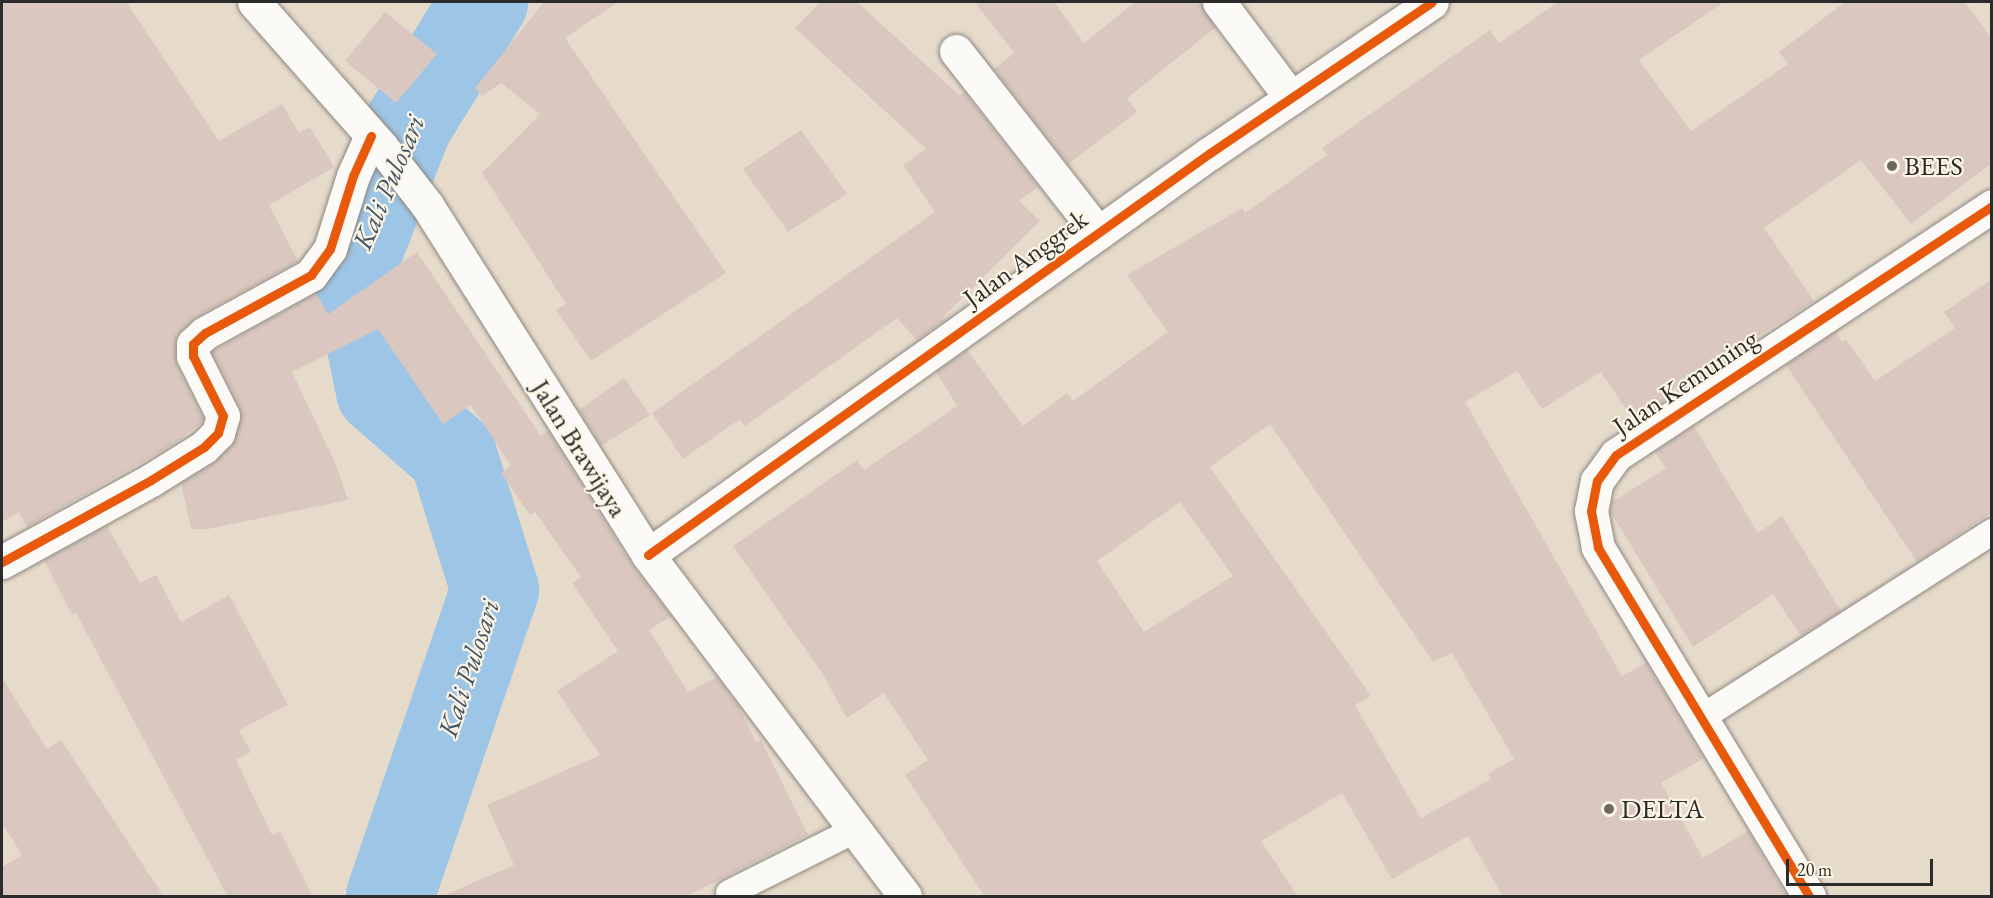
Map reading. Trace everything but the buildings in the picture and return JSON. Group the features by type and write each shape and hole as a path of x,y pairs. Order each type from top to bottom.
{"street":[{"name":"Jalan Brawijaya","path":"254,2 376,141 427,205 648,555 905,897"},
{"path":"1219,2 1291,98"},
{"name":"Jalan Anggrek","path":"648,555 1098,233 1432,2"},
{"path":"956,51 1098,233"},
{"path":"2,562 151,480 218,433 224,416 193,356 193,344 204,333 311,275 330,249 353,176 376,141"},
{"name":"Jalan Kemuning","path":"1809,897 1598,547 1591,511 1597,482 1616,455 1992,206"}],"lane":[{"path":"1701,718 1992,532"},
{"path":"729,892 855,830"}],"waterway":[{"name":"Kali Pulosari","path":"390,896 495,590 453,455 380,391 354,263 408,125 484,2"}],"cycle path":[{"path":"648,555 1210,153 1432,2"},
{"path":"2,562 151,480 204,447 218,433 223,416 193,356 193,344 205,333 311,275 330,249 353,176 371,136"},
{"path":"1809,896 1598,547 1591,511 1597,481 1616,455 1992,206"}],"place":[{"name":"BEES","path":"1892,166"},
{"name":"DELTA","path":"1609,809"}]}
